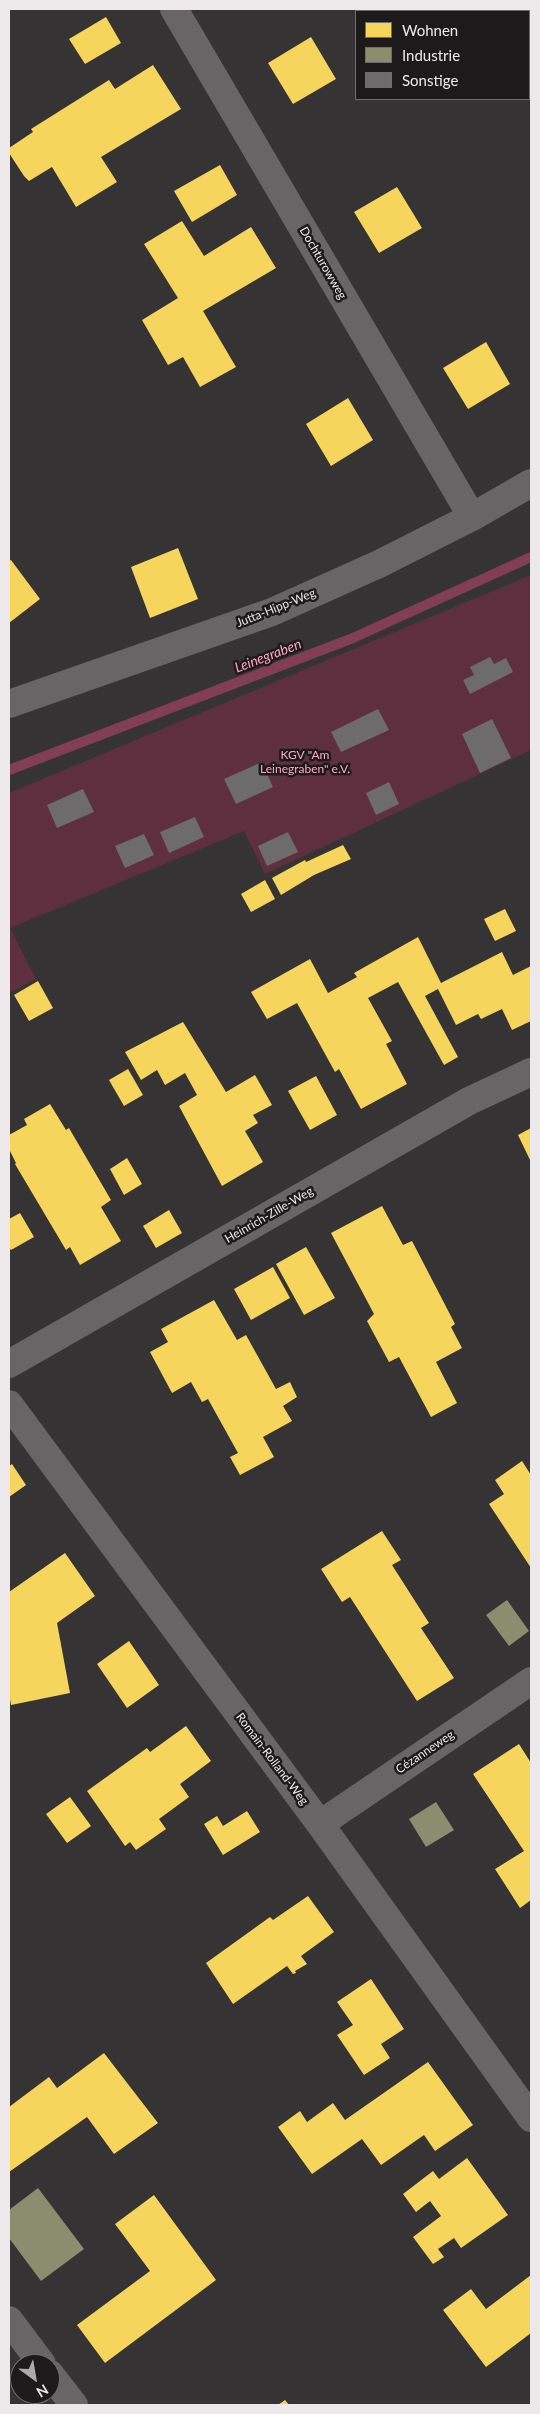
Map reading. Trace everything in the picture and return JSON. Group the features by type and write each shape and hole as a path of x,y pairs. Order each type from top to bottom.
{"street":[{"name":"Dochturowweg","path":"174,9 472,517"},
{"name":"Jutta-Hipp-Weg","path":"9,704 272,612 380,564 472,517 531,484"},
{"name":"Heinrich-Zille-Weg","path":"9,1364 469,1101 531,1072"},
{"name":"Romain-Rolland-Weg","path":"9,1404 320,1824 531,2118"},
{"name":"Cézanneweg","path":"320,1824 531,1681"},
{"path":"9,2320 34,2354"},
{"path":"60,2387 74,2405"}],"green space":[{"name":"KGV \"Am Leinegraben\" e.V.","path":"531,575 531,750 265,874 244,831 10,928 36,979 9,993 9,793"}],"building: Wohnen":[{"path":"106,17 121,43 85,64 69,39"},
{"path":"311,37 336,79 293,104 268,63"},
{"path":"153,65 181,109 101,157 117,182 76,207 52,167 29,181 24,176 9,153 9,148 33,132 31,129 109,80 115,89"},
{"path":"220,165 237,195 192,222 174,191"},
{"path":"397,187 422,228 379,253 354,212"},
{"path":"182,221 204,256 251,227 276,268 203,311 236,367 200,387 183,357 168,365 142,320 178,298 144,244"},
{"path":"486,342 510,384 468,409 443,368"},
{"path":"348,398 373,440 331,466 306,424"},
{"path":"178,548 198,599 150,618 131,567"},
{"path":"11,560 40,599 9,623 9,561"},
{"path":"343,845 351,859 314,875 281,895 272,878 305,860 306,862"},
{"path":"265,880 275,899 251,912 241,894"},
{"path":"505,909 516,931 495,941 484,919"},
{"path":"418,937 441,983 502,952 513,975 531,966 531,1021 512,1030 502,1009 481,1019 478,1014 456,1025 438,989 425,996 458,1057 444,1065 398,982 368,998 392,1041 386,1044 407,1084 361,1109 339,1069 335,1072 297,1003 267,1019 251,992 310,959 328,993 357,977 354,973"},
{"path":"38,981 53,1008 29,1021 14,995"},
{"path":"183,1022 226,1092 255,1075 272,1105 253,1115 258,1123 245,1131 263,1162 222,1186 179,1106 197,1095 185,1073 165,1085 157,1070 141,1080 125,1052"},
{"path":"128,1069 143,1095 124,1106 109,1080"},
{"path":"316,1076 337,1115 310,1130 288,1091"},
{"path":"50,1104 66,1130 69,1128 111,1200 101,1207 121,1241 80,1265 70,1247 66,1250 15,1164 9,1149 9,1135 27,1125 24,1119"},
{"path":"531,1128 531,1162 518,1135"},
{"path":"127,1158 142,1184 124,1195 110,1169"},
{"path":"382,1206 403,1245 412,1241 455,1324 451,1327 462,1348 436,1362 457,1403 431,1417 399,1357 389,1362 367,1321 374,1314 331,1233"},
{"path":"169,1210 182,1233 156,1248 143,1226"},
{"path":"20,1213 34,1237 11,1250 9,1247 9,1219"},
{"path":"306,1247 335,1298 304,1315 276,1264"},
{"path":"273,1267 290,1298 251,1320 234,1289"},
{"path":"214,1300 237,1340 246,1335 276,1389 290,1382 297,1397 283,1406 292,1421 263,1437 274,1457 240,1475 230,1457 238,1453 208,1399 202,1402 191,1382 172,1393 150,1352 168,1342 161,1329"},
{"path":"522,1461 531,1475 531,1568 489,1504 504,1494 495,1480"},
{"path":"12,1464 26,1485 9,1497 9,1466"},
{"path":"382,1531 401,1560 392,1565 429,1623 421,1628 454,1678 417,1701 350,1597 342,1602 321,1569"},
{"path":"65,1553 95,1596 57,1623 70,1693 11,1705 9,1693 9,1592"},
{"path":"129,1641 159,1685 127,1708 97,1664"},
{"path":"186,1726 211,1761 180,1784 189,1797 159,1819 166,1829 136,1850 130,1842 125,1846 87,1791 147,1748 150,1752"},
{"path":"519,1744 531,1763 531,1900 520,1908 495,1869 524,1851 473,1774"},
{"path":"70,1797 91,1826 67,1843 46,1814"},
{"path":"247,1811 260,1832 223,1855 204,1824 217,1816 223,1826"},
{"path":"308,1896 334,1932 301,1956 307,1964 295,1971 296,1973 293,1974 287,1966 233,2004 206,1963 270,1917 273,1920"},
{"path":"371,1979 404,2029 381,2044 390,2058 364,2075 337,2035 353,2025 337,2002"},
{"path":"104,2053 158,2123 114,2154 87,2117 9,2172 9,2107 49,2077 57,2088"},
{"path":"428,2062 473,2125 435,2151 424,2135 381,2165 362,2139 312,2174 278,2127 300,2111 307,2122 333,2103 345,2120"},
{"path":"467,2158 508,2215 461,2248 454,2238 438,2249 444,2257 433,2264 413,2237 441,2216 430,2201 416,2212 403,2194 433,2171 439,2179"},
{"path":"154,2195 216,2280 105,2363 77,2325 150,2271 115,2224"},
{"path":"531,2275 531,2333 486,2367 443,2310 471,2289 486,2309"},
{"path":"285,2400 289,2405 278,2405"}],"building: Industrie":[{"path":"507,1600 529,1631 509,1646 486,1615"},
{"path":"436,1802 454,1830 426,1847 409,1819"},
{"path":"38,2188 84,2249 41,2281 9,2238 9,2210"}],"building: Sonstige":[{"path":"490,657 494,664 506,658 513,672 470,694 463,680 474,675 470,667"},
{"path":"378,709 389,730 341,752 331,732"},
{"path":"492,719 511,758 480,773 462,734"},
{"path":"262,762 273,787 236,804 224,779"},
{"path":"389,782 399,804 376,815 366,793"},
{"path":"83,789 94,812 57,828 47,805"},
{"path":"195,817 204,837 169,853 160,832"},
{"path":"288,832 298,852 267,866 258,846"},
{"path":"144,834 154,855 125,868 115,846"}],"waterway":[{"name":"Leinegraben","path":"9,770 353,638 531,557"}]}
